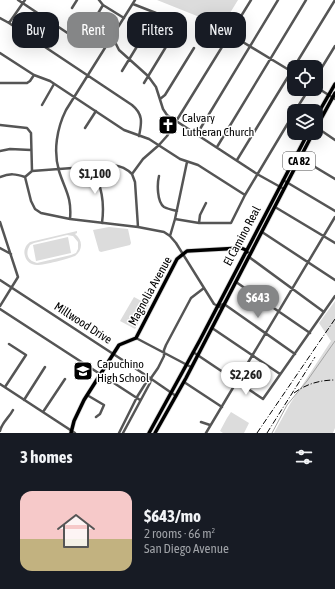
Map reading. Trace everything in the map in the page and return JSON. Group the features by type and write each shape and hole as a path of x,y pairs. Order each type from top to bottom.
{"main road":[{"path":"323,104 335,84"},
{"path":"323,116 334,98 335,93"},
{"name":"El Camino Real","path":"149,433 187,364 304,140"},
{"name":"El Camino Real","path":"155,433 184,382 309,140"},
{"path":"183,254 187,252 241,248 249,257"},
{"name":"Magnolia Avenue","path":"73,432 74,421 87,394 121,343 136,338 177,259 183,254"}],"street":[{"path":"18,0 24,2 81,42 103,5"},
{"path":"72,8 77,0"},
{"path":"99,0 103,5 124,18"},
{"path":"119,27 135,0"},
{"path":"244,12 251,0"},
{"path":"197,134 278,0"},
{"path":"216,147 306,0"},
{"path":"299,60 335,0"},
{"path":"9,23 24,2"},
{"path":"133,4 153,12"},
{"path":"0,18 138,110 142,118 140,136"},
{"path":"246,44 287,69"},
{"path":"323,66 335,46"},
{"path":"70,219 70,197 58,169 56,150 58,129 61,119 107,48"},
{"path":"118,48 148,76 156,87 164,112 257,174 284,190"},
{"path":"122,71 136,48"},
{"path":"144,84 165,48"},
{"path":"160,99 165,95 194,48"},
{"path":"132,174 143,159 159,145 177,121 221,48"},
{"path":"0,52 34,75 45,78 124,130 149,139 187,162 208,170 245,195"},
{"path":"0,83 27,83 34,75"},
{"path":"237,160 287,80"},
{"path":"42,105 54,84"},
{"path":"323,91 334,98"},
{"path":"85,128 96,111"},
{"path":"0,125 27,128 30,130 32,171"},
{"path":"175,219 200,223 231,223 257,174 287,125"},
{"path":"323,132 335,140"},
{"path":"0,151 10,149 31,150"},
{"path":"300,158 335,179"},
{"path":"170,236 177,211 187,162"},
{"path":"25,177 32,171 120,166 125,168 132,174 135,182 138,227"},
{"path":"93,167 100,185 103,199 102,223"},
{"path":"0,177 6,174 15,174 25,177"},
{"path":"159,176 159,198 162,205 177,211"},
{"path":"25,177 31,201 35,209 41,213 70,219 138,227 164,232 170,236 183,254 214,304 217,306 223,306 266,333 295,354"},
{"path":"283,180 335,211"},
{"path":"200,223 200,215 206,202"},
{"path":"275,206 335,243"},
{"path":"206,433 335,217"},
{"path":"0,222 18,277 0,307 140,400"},
{"path":"262,232 335,280"},
{"path":"0,248 11,255"},
{"path":"249,257 324,312"},
{"name":"Millwood Drive","path":"0,280 151,378 153,381 176,396"},
{"path":"236,282 278,312 310,332"},
{"path":"118,433 147,381 158,368 164,356 166,345 191,298 204,288"},
{"path":"193,352 263,399 335,296"},
{"path":"212,328 280,374"},
{"path":"136,338 191,367"},
{"path":"5,387 26,355 9,344"},
{"path":"24,400 45,367"},
{"path":"123,433 150,383 151,378"},
{"path":"43,412 65,379"},
{"path":"184,382 222,407"},
{"path":"0,384 73,432"},
{"path":"87,394 104,406 100,414 96,417"},
{"path":"0,431 3,420 9,417 14,410"},
{"path":"202,422 210,425"}],"shaded area":[{"path":"157,0 238,0 231,12 195,12 195,15"},
{"path":"109,227 128,229 131,243 130,245 101,252 99,251 93,230"},
{"path":"77,231 75,234 80,239 81,248 75,256 56,262 37,265 26,260 24,252 25,248 30,242","holes":["67,235 73,236 78,242 78,249 76,253 37,263 30,260 27,252 30,245"]},
{"path":"68,237 71,253 36,261 33,245"},
{"path":"134,297 149,305 135,329 120,321"},
{"path":"335,301 335,428 333,433 274,433 290,404 331,341 319,323"},
{"path":"231,412 249,423 244,433 223,433 220,431"}],"waterway":[{"path":"272,433 287,405 307,381 335,341"}],"railway":[{"path":"257,433 335,319"},
{"path":"267,433 315,357"},
{"path":"294,393 313,383 335,380"}],"place":[{"name":"Calvary Lutheran Church","path":"168,125"},
{"name":"Capuchino High School","path":"83,371"}]}
